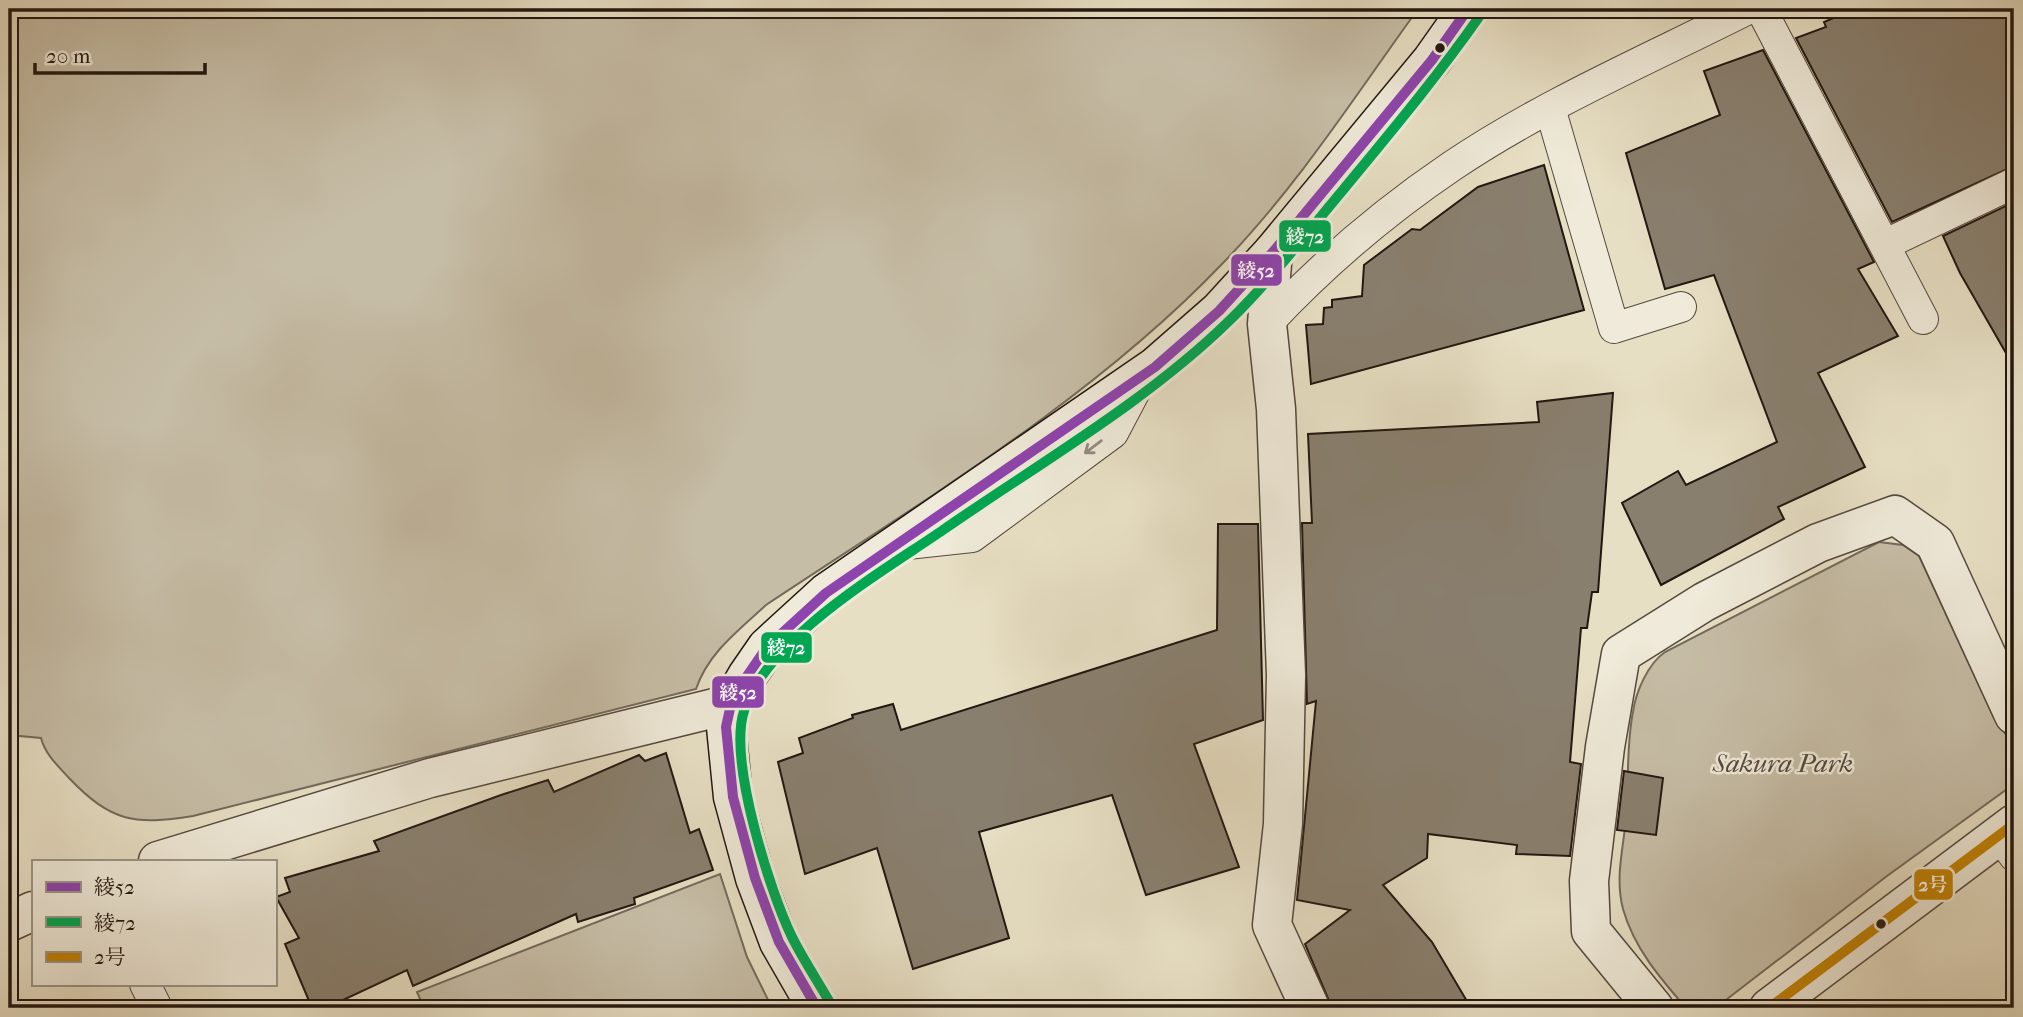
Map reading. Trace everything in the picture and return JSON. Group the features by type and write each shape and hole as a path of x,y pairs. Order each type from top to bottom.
{"street":[{"path":"817,1008 779,942 746,848 733,797 726,752 726,727 731,704 767,647 826,593 1145,373 1219,311 1273,252 1432,60 1468,9"},
{"path":"1273,252 1267,324 1277,422 1286,675 1283,824 1272,925 1310,1008"},
{"path":"1654,1008 1591,932 1589,881 1605,747 1621,654 1704,602 1796,555 1895,514 1935,543 2014,715"},
{"path":"161,860 430,778 731,704"},
{"path":"1769,1008 2009,838"},
{"path":"9,922 32,911"}],"lane":[{"path":"1267,324 1348,244 1455,164 1550,108 1748,9"},
{"path":"1761,9 1923,319"},
{"path":"1550,108 1614,328 1681,307"},
{"path":"1886,244 2014,183"},
{"path":"146,986 157,1008"}],"green space":[{"path":"9,9 1418,9 1325,140 1275,204 1222,264 1172,313 1118,360 1004,446 766,605 716,653 696,689 193,816 140,820 112,812 84,793 56,764 41,738 9,735"},
{"name":"Sakura Park","path":"1879,542 1903,545 1919,556 1994,718 2012,743 2014,784 1887,876 1722,1003 1710,1008 1686,1008 1641,950 1628,923 1621,898 1620,875 1626,819 1629,738 1640,687 1653,663 1665,652"},
{"path":"720,874 747,957 772,1008 424,1008 417,992"}],"building":[{"path":"1854,9 2014,9 2014,166 1892,222 1796,38 1826,27 1824,22"},
{"path":"1763,50 1874,262 1858,269 1898,336 1818,373 1865,467 1778,507 1784,519 1661,585 1622,503 1678,471 1686,485 1777,442 1714,275 1665,289 1626,153 1720,115 1704,71"},
{"path":"1544,165 1584,310 1311,384 1306,325 1323,324 1324,308 1332,307 1332,300 1362,296 1364,265 1412,229 1420,230 1478,187"},
{"path":"2014,202 2014,367 1960,273 1943,236"},
{"path":"1613,393 1598,592 1592,592 1587,628 1581,628 1570,762 1581,764 1570,856 1516,854 1517,845 1428,834 1427,858 1383,885 1432,942 1471,1008 1332,1008 1305,944 1350,910 1297,900 1316,701 1307,704 1302,523 1312,523 1308,434 1539,422 1537,402"},
{"path":"1218,524 1258,524 1263,720 1194,744 1239,867 1146,895 1112,795 979,832 1009,938 913,969 877,848 805,874 778,762 803,753 799,738 853,718 852,715 893,704 901,730 1217,630"},
{"path":"666,753 690,833 699,829 713,870 634,898 635,904 578,922 576,914 413,986 407,970 326,1008 312,1008 285,944 299,938 276,897 290,892 285,878 379,851 374,841 501,795 548,780 554,792 639,755 645,761"},
{"path":"1624,771 1663,778 1656,835 1617,830"}],"transit line":[{"name":"綾52","path":"817,1008 779,942 755,878 733,797 726,727 731,704 747,676 767,647 826,593 1155,367 1219,311 1273,252 1432,60 1468,9"},
{"name":"綾72","path":"829,1001 796,945 783,916 763,859 746,792 741,733 744,711 757,684 776,658 801,633 859,586 1127,405 1197,351 1273,274 1430,83 1479,17"},
{"name":"2号","path":"1769,1008 2014,824"}]}
